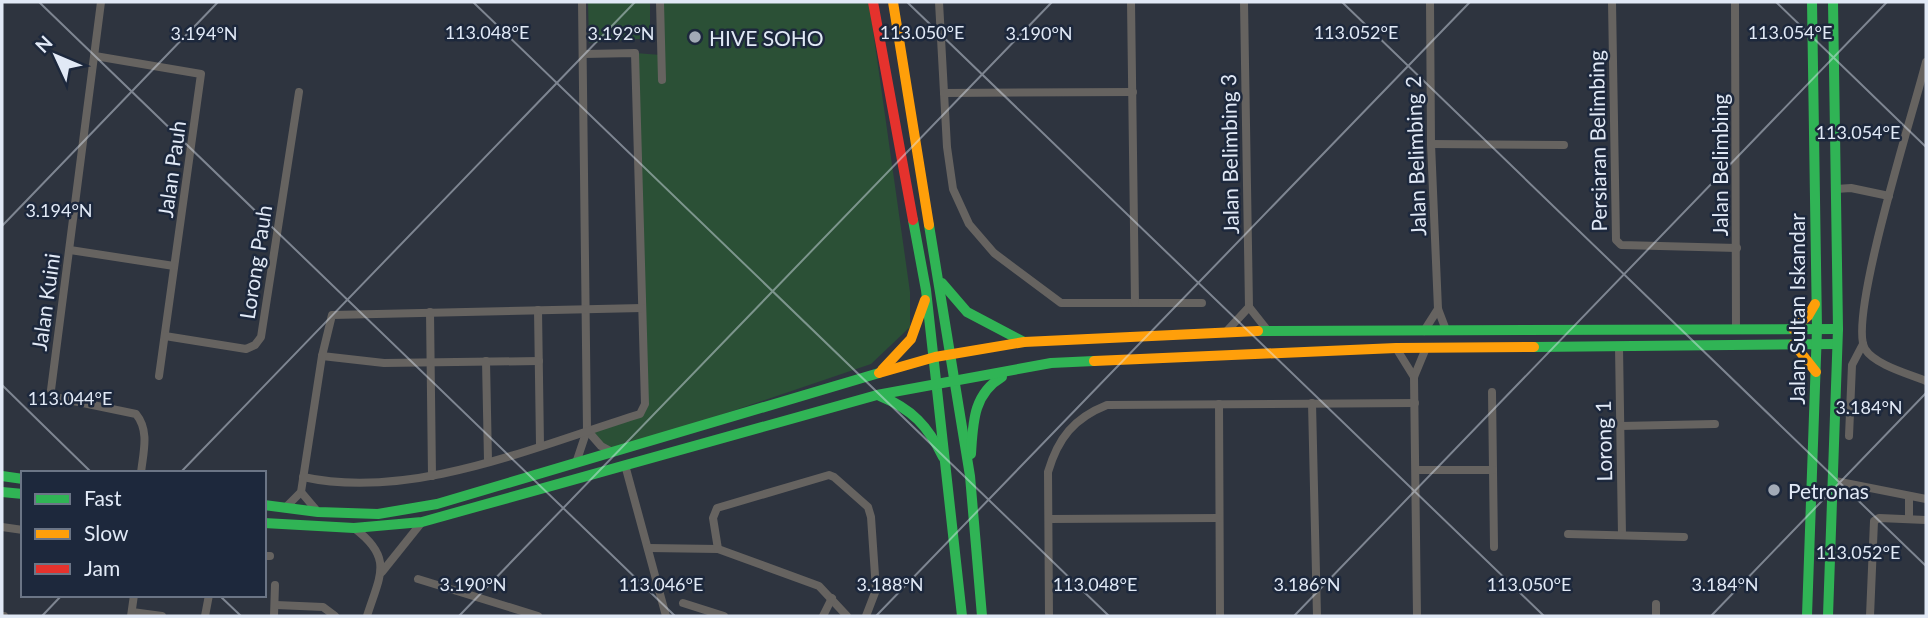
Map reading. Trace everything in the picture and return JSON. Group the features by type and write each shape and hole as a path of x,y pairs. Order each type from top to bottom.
{"street":[{"name":"Jalan Kuini","path":"101,2 51,390 54,397 136,414 144,425 145,433 141,471"},
{"path":"576,463 587,430 583,2"},
{"path":"660,2 662,80"},
{"path":"873,2 926,290 948,467 962,616"},
{"path":"893,2 970,476 982,616"},
{"path":"939,2 953,189 969,224 994,253 1061,303 1202,303"},
{"path":"1131,2 1135,303"},
{"name":"Jalan Belimbing 3","path":"1244,2 1249,307"},
{"name":"Jalan Belimbing 2","path":"1430,2 1431,144 1438,309 1446,330"},
{"name":"Persiaran Belimbing","path":"1612,2 1616,240 1622,245 1737,248"},
{"name":"Jalan Belimbing","path":"1735,2 1736,328"},
{"name":"Jalan Sultan Iskandar","path":"1807,616 1817,376 1812,2"},
{"name":"Jalan Sultan Iskandar","path":"1828,616 1835,481 1838,329 1833,2"},
{"path":"303,477 350,484 432,476 640,414 642,308 635,53 584,54"},
{"name":"Jalan Pauh","path":"96,56 201,74 159,376"},
{"path":"1849,436 1852,365 1863,344 1870,266 1926,62"},
{"name":"Lorong Pauh","path":"165,336 246,349 256,345 261,337 299,92"},
{"path":"944,93 1133,92"},
{"path":"1431,144 1564,145"},
{"path":"1836,189 1851,188 1889,196"},
{"path":"69,250 174,266"},
{"path":"939,277 947,291 965,310 997,331 1024,342"},
{"path":"864,378 884,369 902,352 917,330 926,290"},
{"path":"1793,329 1808,316 1817,299"},
{"path":"1225,332 1249,307 1268,331"},
{"path":"285,508 301,492 321,356 332,315 642,308"},
{"path":"1424,331 1438,309"},
{"path":"538,310 540,445"},
{"path":"430,312 432,476"},
{"path":"266,505 318,512 378,514 437,504 934,357 1024,342 1268,331 1838,329"},
{"path":"1794,344 1808,358 1817,376"},
{"path":"266,523 354,528 422,522 877,395 1051,363 1396,348 1837,344"},
{"path":"1863,344 1876,358 1926,381"},
{"name":"Lorong 1","path":"1619,347 1622,535"},
{"path":"1396,348 1414,377"},
{"path":"1417,616 1414,377 1426,348"},
{"path":"321,356 370,363 539,361"},
{"path":"486,361 488,461"},
{"path":"970,476 972,419 978,401 990,382 1020,369"},
{"path":"1492,392 1494,547"},
{"path":"877,395 906,406 923,420 948,467"},
{"path":"1312,403 1317,616"},
{"path":"1049,616 1048,472 1054,452 1067,430 1087,413 1108,405 1415,403"},
{"path":"1219,404 1220,616"},
{"path":"1620,426 1715,424"},
{"path":"587,430 601,446 612,452"},
{"path":"625,465 666,616"},
{"path":"1416,470 1493,470"},
{"path":"718,549 713,518 717,508 829,475 835,477 870,511 876,590 866,616"},
{"path":"2,476 21,479"},
{"path":"1835,481 1926,499"},
{"path":"2,492 21,494"},
{"path":"301,492 318,512"},
{"path":"1909,495 1909,518"},
{"path":"1870,616 1874,521 1879,518 1926,520"},
{"path":"1049,519 1219,519"},
{"path":"367,616 381,574 422,522"},
{"path":"2,527 21,530"},
{"path":"354,528 380,553 381,574"},
{"path":"1568,534 1684,537"},
{"path":"649,548 718,549 819,586 847,616"},
{"path":"418,579 522,614 538,616"},
{"path":"274,616 275,586"},
{"path":"205,616 209,597"},
{"path":"823,616 832,597"},
{"path":"683,603 724,616"},
{"path":"276,604 323,607 335,616"},
{"path":"1656,604 1656,616"},
{"path":"132,614 162,616"}],"green space":[{"path":"588,2 650,2 650,38 589,43"},
{"path":"660,2 869,2 910,292 910,327 871,364 612,452 587,430 643,410 635,53 661,55"}],"traffic: fast":[{"path":"1807,616 1817,329 1812,2"},
{"path":"1828,616 1838,329 1833,2"},
{"path":"913,220 926,290 962,616"},
{"path":"929,225 970,476 982,616"},
{"path":"942,283 967,312 1024,342"},
{"path":"1258,331 1838,329"},
{"path":"1534,347 1837,344"},
{"path":"266,523 354,528 422,522 877,395 1051,363 1094,361"},
{"path":"266,505 318,512 378,514 437,504 879,373"},
{"path":"971,454 976,410 985,392 1002,377"},
{"path":"880,396 918,420 943,457"},
{"path":"2,476 21,479"},
{"path":"2,492 21,494"}],"traffic: slow":[{"path":"893,2 929,225"},
{"path":"882,370 911,339 925,300"},
{"path":"1793,329 1808,316 1815,304"},
{"path":"879,373 935,357 1024,342 1258,331"},
{"path":"1794,344 1816,372"},
{"path":"1094,361 1396,348 1534,347"}],"traffic: jam":[{"path":"873,2 913,220"}],"place":[{"name":"HIVE SOHO","path":"695,37"},
{"name":"Petronas","path":"1774,490"}]}
